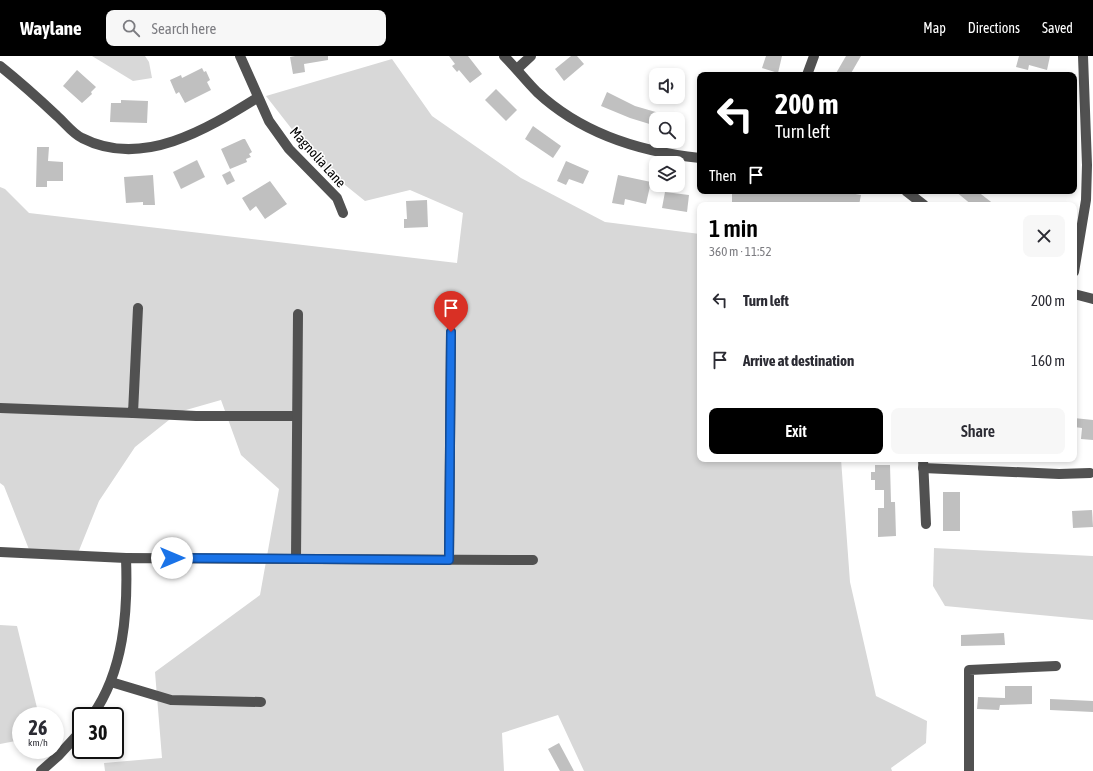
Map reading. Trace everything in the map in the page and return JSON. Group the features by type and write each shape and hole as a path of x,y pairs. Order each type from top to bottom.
{"street":[{"name":"Magnolia Lane","path":"240,56 257,98 269,120 289,149 337,198 343,213"},
{"path":"504,56 545,99 573,118 603,135 657,152 697,158"},
{"path":"517,69 531,56"},
{"path":"808,72 814,56"},
{"path":"1077,254 1086,200 1087,165 1083,56"},
{"path":"0,66 24,85 82,138 117,148 133,150 158,147 226,117 257,98"},
{"path":"910,194 920,202"},
{"path":"1077,295 1093,299"},
{"path":"133,412 138,308"},
{"path":"296,559 298,314"},
{"path":"449,560 451,332"},
{"path":"0,408 133,412 196,416 297,416"},
{"path":"926,524 923,463 1059,474 1090,473"},
{"path":"0,552 126,558 533,560"},
{"path":"97,707 110,682 121,644 126,615 126,558"},
{"path":"969,771 969,670 1056,666"},
{"path":"110,682 171,700 262,702"},
{"path":"41,771 72,741"}],"shaded area":[{"path":"92,56 145,56 149,62 152,78 133,81"},
{"path":"392,59 432,116 521,178 605,222 697,234 697,462 841,462 850,582 876,696 927,721 926,743 891,768 892,771 584,771 558,715 502,733 504,771 105,771 104,763 162,758 155,672 260,595 279,489 241,455 221,400 179,412 135,447 99,501 78,553 30,552 4,486 0,483 0,187 5,189 29,213 457,263 463,213 410,190 365,201 319,164 266,96"},
{"path":"934,548 1093,556 1093,620 945,606 933,586"},
{"path":"0,625 17,626 37,707 12,707 12,742 0,744"}],"building":[{"path":"328,56 328,60 304,64 305,72 293,74 290,57"},
{"path":"449,56 468,56 482,74 470,83 459,70 457,72 452,66 455,64"},
{"path":"571,56 577,56 584,64 564,81 555,69"},
{"path":"766,56 782,56 778,72 762,68"},
{"path":"846,56 861,56 852,72 837,72"},
{"path":"1019,56 1050,56 1047,70 1029,65 1028,70 1016,67"},
{"path":"202,68 204,72 206,71 210,80 207,82 211,90 185,103 179,92 176,94 170,80 181,75 182,78"},
{"path":"77,70 96,87 91,92 92,94 82,103 63,86"},
{"path":"496,89 517,110 506,121 485,100"},
{"path":"607,92 635,106 656,112 649,112 649,124 601,106"},
{"path":"121,100 148,101 147,123 110,122 111,103 121,103"},
{"path":"533,126 561,146 553,158 525,139"},
{"path":"245,139 252,152 249,154 251,157 246,159 247,162 230,169 221,149"},
{"path":"37,147 49,147 48,161 63,162 63,181 47,181 47,187 36,187"},
{"path":"197,160 205,177 181,189 173,172"},
{"path":"566,161 589,171 583,184 569,179 566,185 557,181"},
{"path":"230,171 235,181 227,185 222,175"},
{"path":"153,175 155,205 143,205 143,202 126,203 124,177"},
{"path":"618,175 649,182 649,191 646,204 625,199 624,205 612,203"},
{"path":"270,181 287,204 265,219 256,206 250,211 242,198"},
{"path":"665,192 689,195 687,212 662,208"},
{"path":"732,194 861,195 860,202 732,202"},
{"path":"959,194 981,194 991,202 968,202"},
{"path":"427,200 428,227 404,228 404,219 407,219 406,201"},
{"path":"1077,418 1093,420 1093,440 1081,439 1082,428 1077,427"},
{"path":"875,465 890,465 891,502 895,502 896,536 878,537 878,508 884,508 884,490 875,490 875,480 871,480 871,472 875,472"},
{"path":"943,492 960,492 960,531 943,531"},
{"path":"1092,510 1093,527 1073,528 1072,511"},
{"path":"1004,633 1005,645 961,646 961,635"},
{"path":"1005,686 1032,686 1032,704 1000,705 999,710 977,709 978,697 1005,698"},
{"path":"1050,699 1093,701 1093,712 1050,710"},
{"path":"559,743 574,771 560,771 548,749"}],"route":[{"path":"172,558 449,560 451,332"}]}
